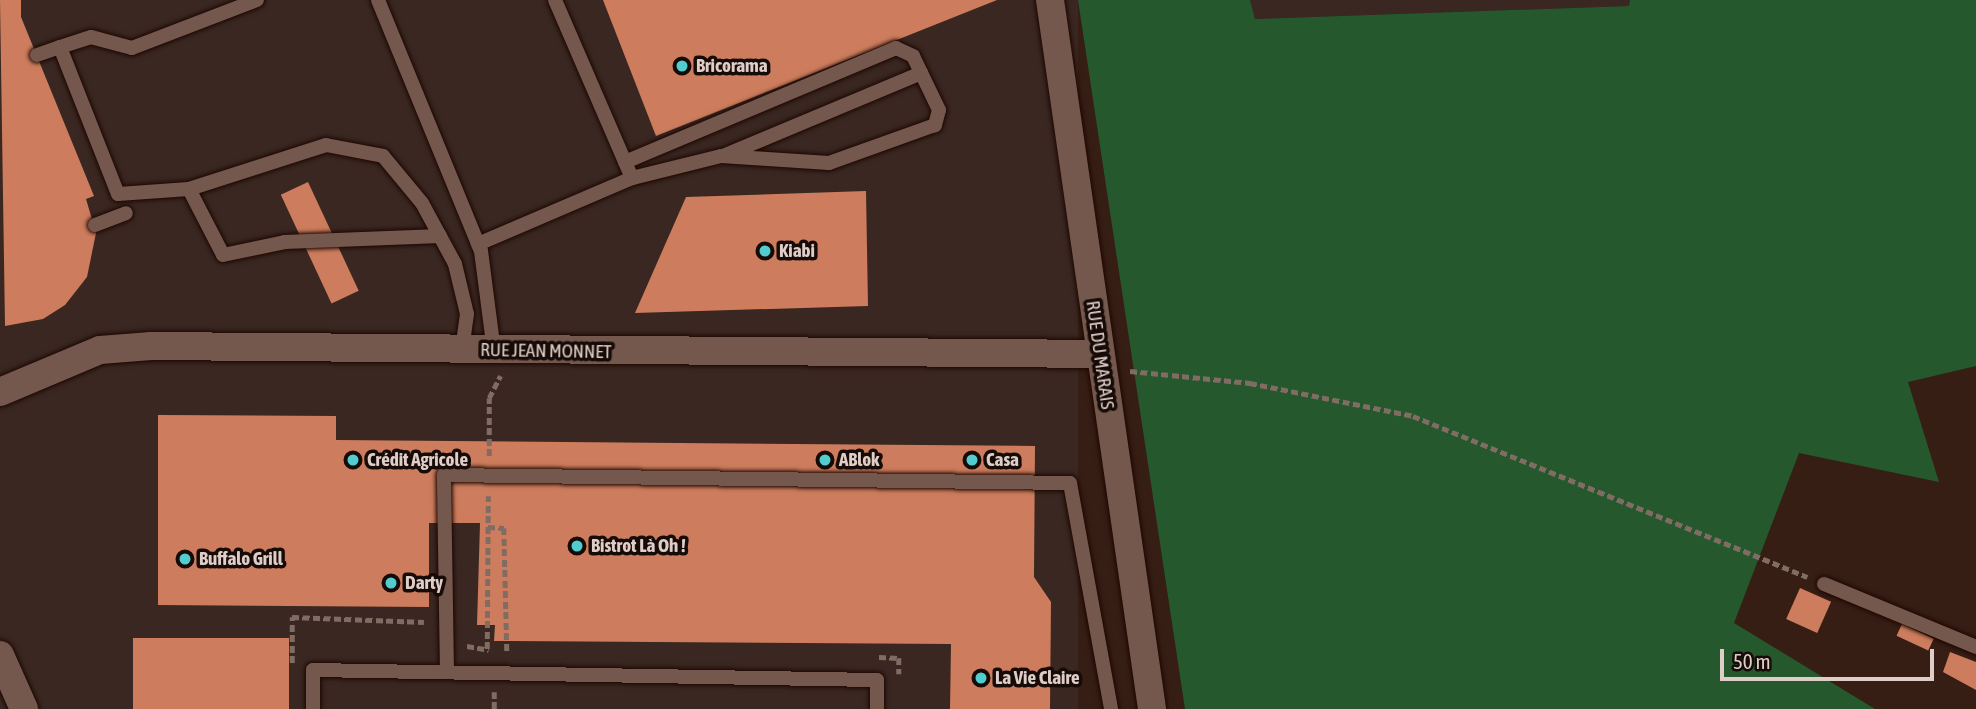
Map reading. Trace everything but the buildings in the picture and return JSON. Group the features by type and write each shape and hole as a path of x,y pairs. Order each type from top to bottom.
{"street":[{"name":"RUE DU MARAIS","path":"1050,0 1152,709"},
{"name":"RUE JEAN MONNET","path":"0,392 100,350 462,349 1101,361"},
{"path":"0,655 24,709"}],"lane":[{"path":"37,55 91,37 132,48 257,0"},
{"path":"378,0 478,244 503,351"},
{"path":"555,0 632,178"},
{"path":"60,47 118,194 189,190 326,145 383,156 440,236 455,264 467,314 462,349"},
{"path":"625,162 896,48 913,56 939,110 934,125 829,163 721,156"},
{"path":"478,244 632,178 721,156 921,73"},
{"path":"189,190 223,255 285,242 440,236"},
{"path":"95,225 126,213"},
{"path":"447,673 444,475 1070,483 1111,709"},
{"path":"1824,584 1976,647"},
{"path":"313,709 313,670 877,680 877,709"}],"path":[{"path":"487,649 489,398 503,351"},
{"path":"1101,361 1250,383 1413,416 1824,584"},
{"path":"488,527 504,527 507,651"},
{"path":"292,670 292,617 423,619 431,639 494,651"}],"shaded area":[{"path":"0,0 1078,0 1078,709 0,709"},
{"path":"1250,0 1629,0 1630,6 1255,19"}],"green space":[{"path":"1078,0 1250,0 1255,19 1629,6 1630,0 1976,0 1976,366 1908,382 1939,482 1799,453 1734,623 1875,709 1185,709"}],"place":[{"name":"Bricorama","path":"682,66"},
{"name":"Kiabi","path":"765,251"},
{"name":"Crédit Agricole","path":"353,460"},
{"name":"ABlok","path":"825,460"},
{"name":"Casa","path":"972,460"},
{"name":"Bistrot Là Oh !","path":"577,546"},
{"name":"Buffalo Grill","path":"185,559"},
{"name":"Darty","path":"391,583"},
{"name":"La Vie Claire","path":"981,678"}]}
